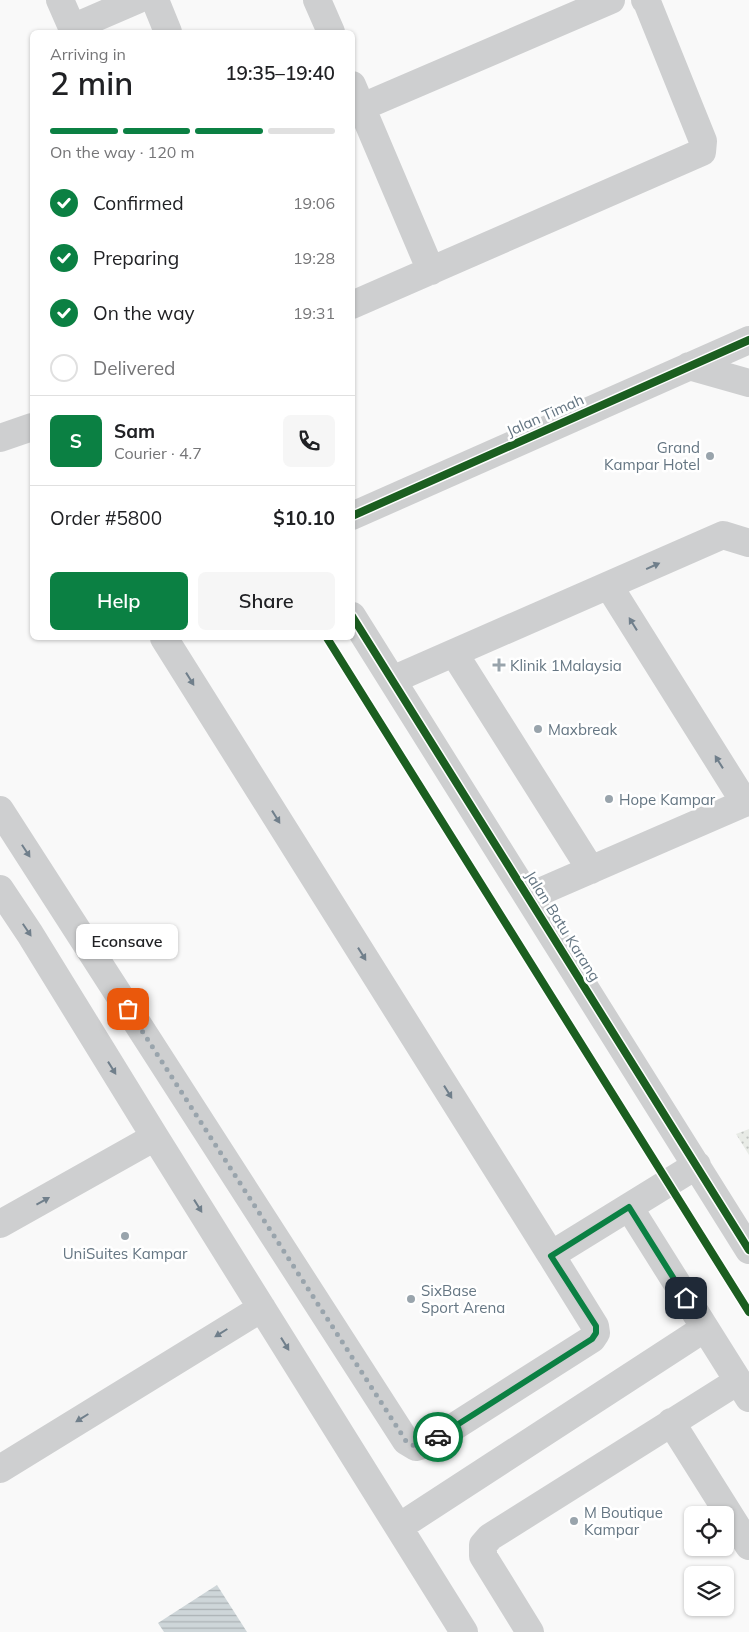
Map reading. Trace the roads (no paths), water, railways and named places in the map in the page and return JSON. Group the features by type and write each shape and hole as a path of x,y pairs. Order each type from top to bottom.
{"street":[{"path":"60,0 73,30 137,0"},
{"path":"155,0 167,30"},
{"path":"317,0 330,30"},
{"path":"431,271 357,96 611,0"},
{"path":"355,304 702,152 703,141 645,0"},
{"name":"Jalan Timah","path":"355,515 749,340"},
{"path":"689,366 749,383"},
{"path":"0,438 30,429"},
{"path":"392,680 723,535 749,543"},
{"path":"528,897 747,802 608,586"},
{"name":"Jalan Batu Karang","path":"355,621 749,1250"},
{"path":"0,810 406,1441 416,1447 427,1444 592,1339 596,1333 596,1326 165,640"},
{"path":"454,653 591,870"},
{"path":"0,889 30,934 464,1632"},
{"path":"0,1224 155,1137"},
{"path":"551,1256 697,1165"},
{"path":"530,1632 483,1556 482,1545 490,1536 671,1422 744,1389 629,1207"},
{"path":"0,1469 262,1308"},
{"path":"398,1527 705,1328"},
{"path":"671,1422 749,1546"}],"place":[{"name":"Grand Kampar Hotel","path":"710,456"},
{"name":"Klinik 1Malaysia","path":"499,665"},
{"name":"Maxbreak","path":"538,729"},
{"name":"Hope Kampar","path":"609,799"},
{"name":"Econsave","path":"128,1009"},
{"name":"UniSuites Kampar","path":"125,1236"},
{"name":"SixBase Sport Arena","path":"411,1299"},
{"name":"M Boutique Kampar","path":"574,1521"}]}
